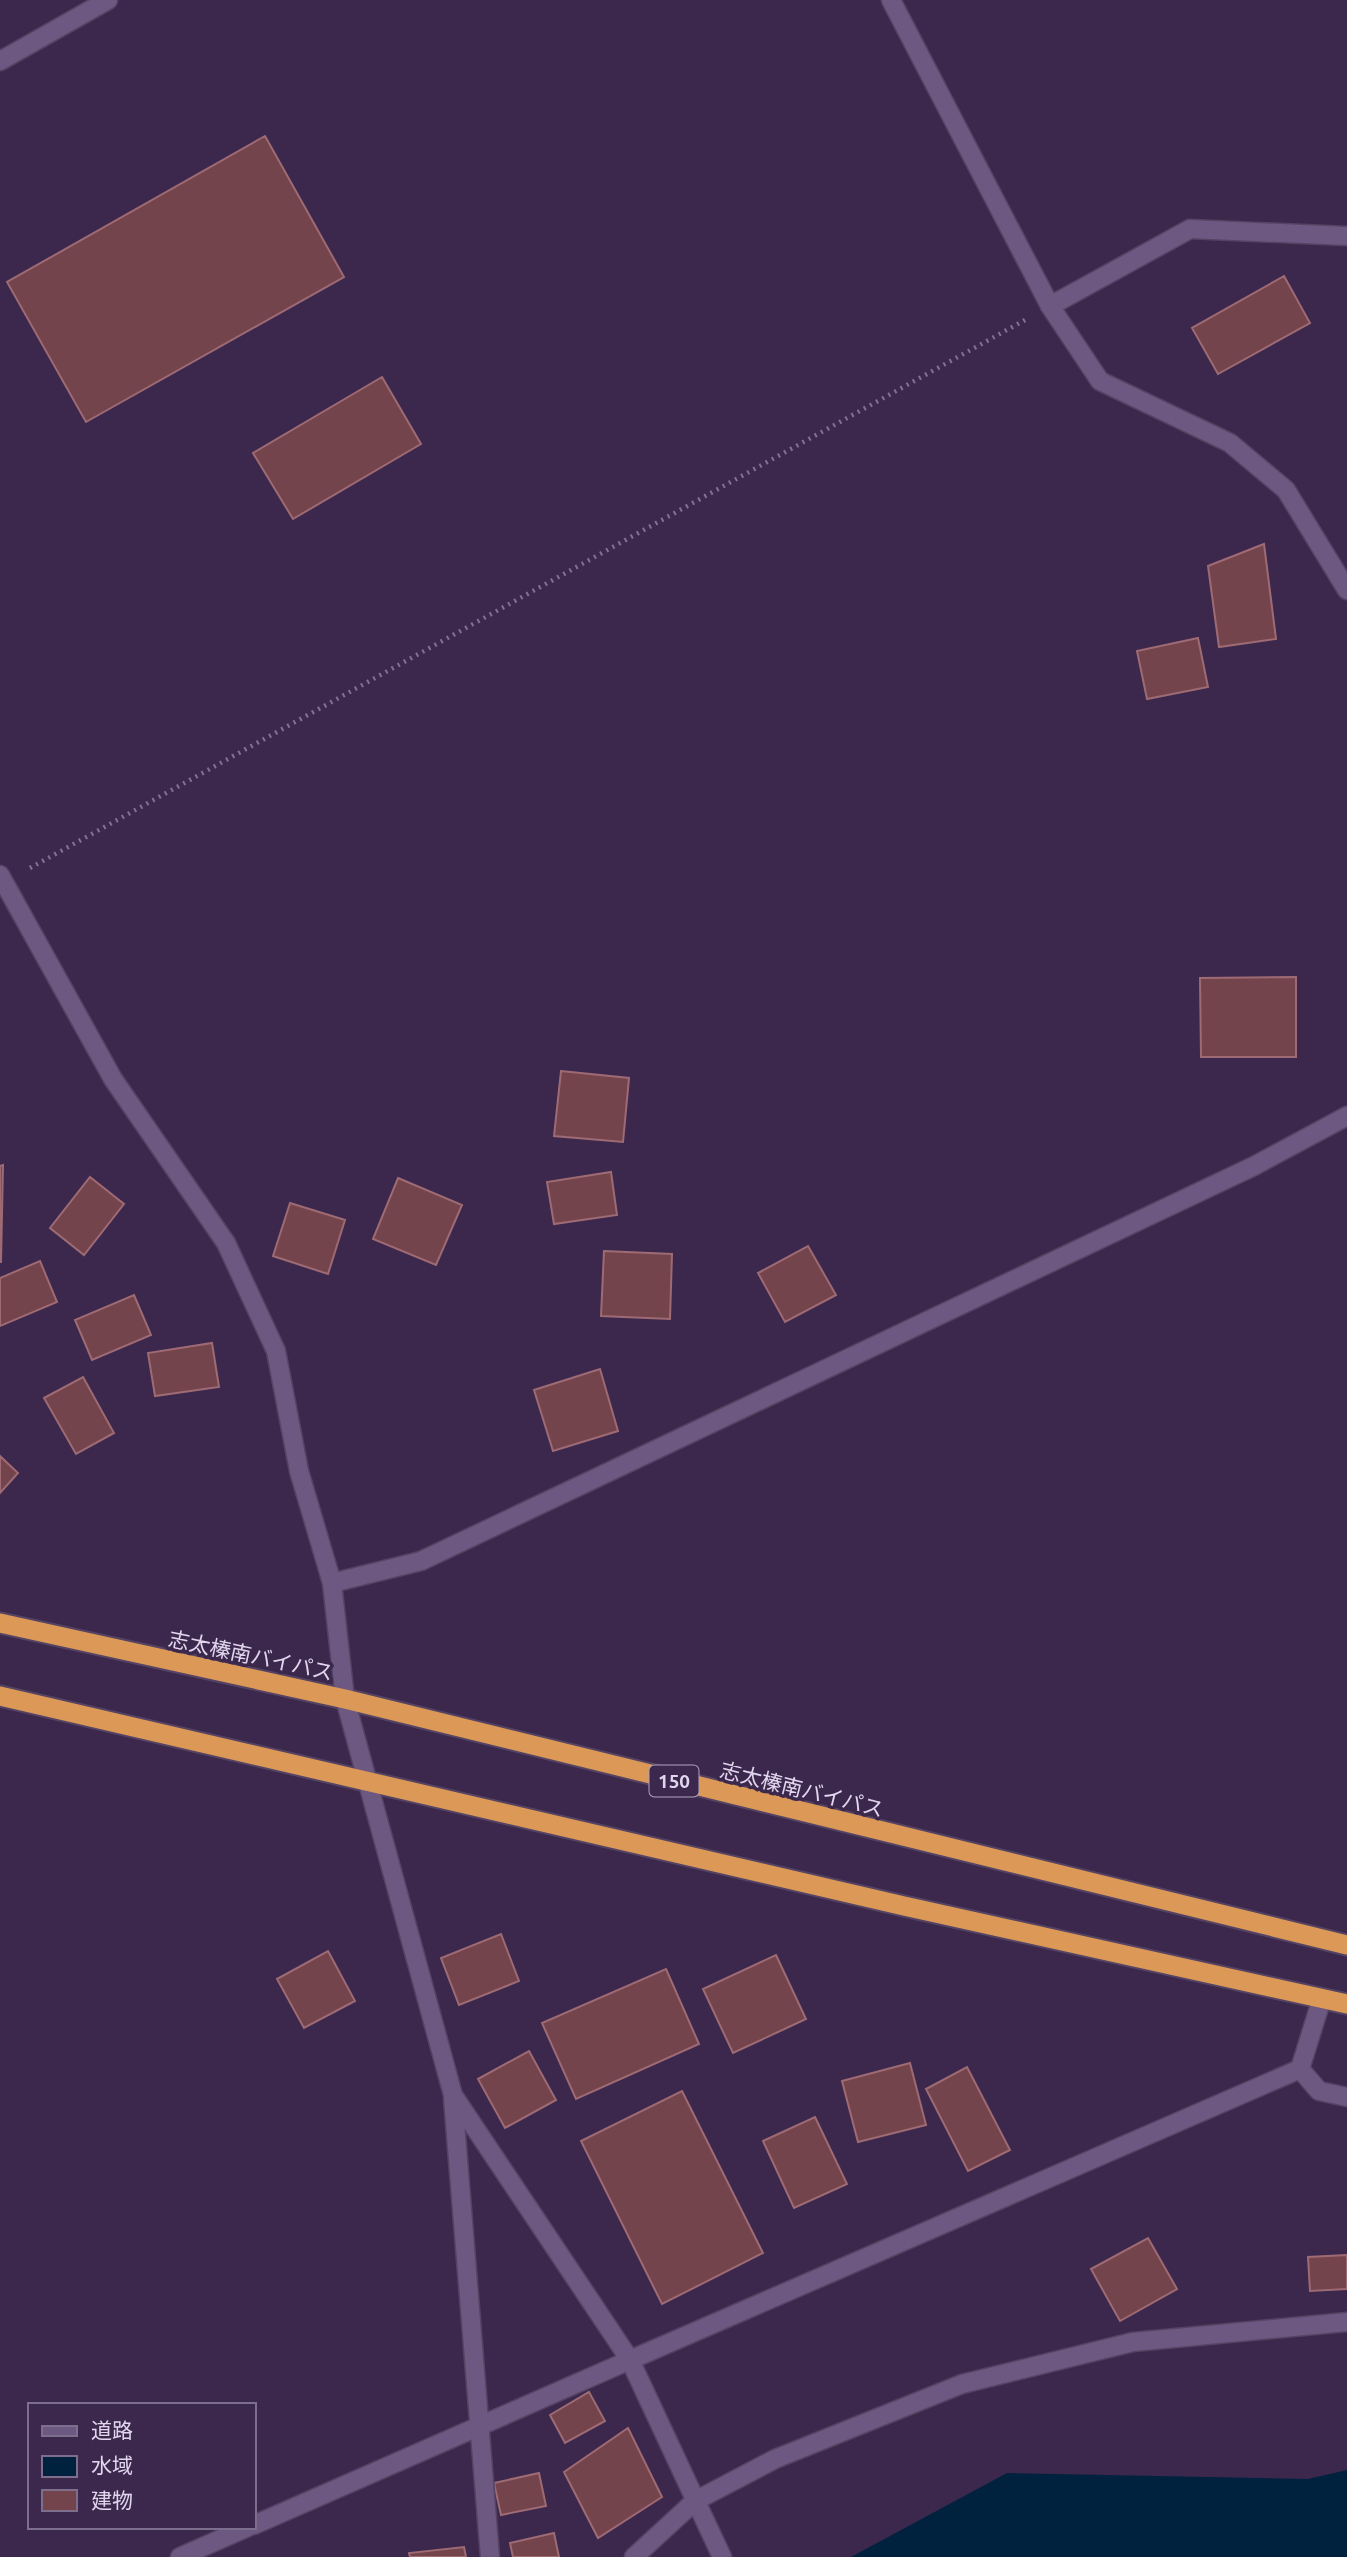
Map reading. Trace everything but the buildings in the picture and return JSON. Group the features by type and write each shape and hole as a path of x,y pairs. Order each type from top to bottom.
{"highway":[{"name":"志太榛南バイパス","path":"0,1623 345,1699 1347,1945"},
{"path":"0,1696 904,1906 1347,2004"}],"street":[{"path":"0,61 108,0"},
{"path":"891,0 1050,306 1100,382 1230,443 1286,490 1347,590"},
{"path":"1050,306 1190,229 1347,236"},
{"path":"2,879 113,1079 226,1243 276,1351 299,1471 332,1583 345,1699 453,2095 490,2557"},
{"path":"332,1583 421,1562 1254,1166 1347,1116"},
{"path":"256,2524 1300,2069 1322,1998"},
{"path":"1300,2069 1320,2091 1347,2097"},
{"path":"453,2095 630,2360 722,2557"},
{"path":"634,2557 695,2501 775,2459 962,2384 1132,2342 1347,2322"},
{"path":"180,2557 243,2529"}],"path":[{"path":"2,879 1050,306"}],"water":[{"path":"1347,2470 1347,2557 851,2557 1007,2473 1308,2479"}]}
